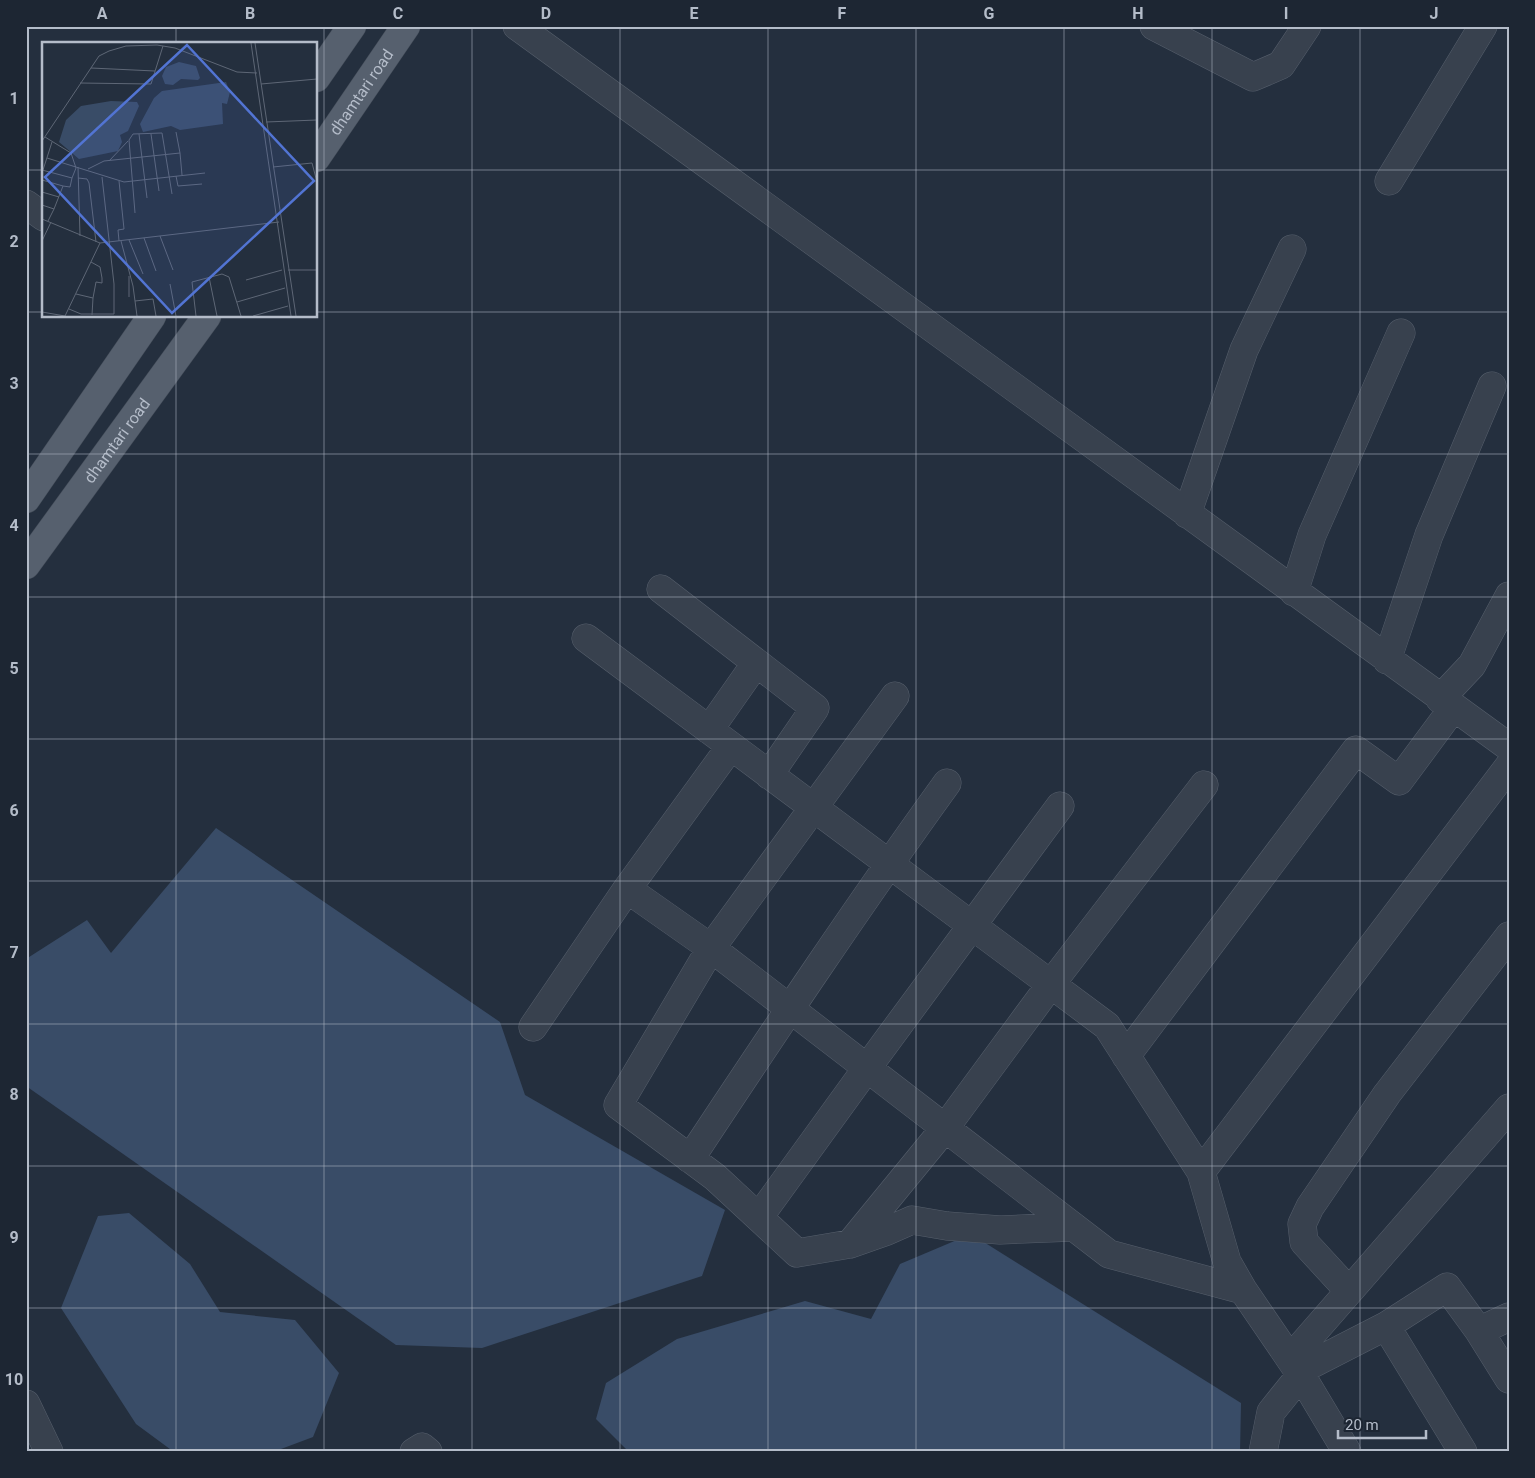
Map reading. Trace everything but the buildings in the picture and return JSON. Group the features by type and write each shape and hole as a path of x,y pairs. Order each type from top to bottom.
{"main road":[{"path":"318,75 352,26"},
{"name":"dhamtari road","path":"318,155 406,26"},
{"path":"26,499 151,318"},
{"name":"dhamtari road","path":"26,565 206,318"}],"street":[{"path":"518,26 1386,660 1509,747"},
{"path":"1154,26 1252,77 1280,65 1307,26"},
{"path":"1389,181 1483,26"},
{"path":"26,204 42,216"},
{"path":"1187,514 1244,350 1292,249"},
{"path":"1294,592 1312,535 1401,333"},
{"path":"1386,660 1429,536 1492,386"},
{"path":"661,589 814,708 769,775"},
{"path":"1126,1056 1356,750 1399,781 1472,665 1509,596"},
{"path":"586,638 1107,1026 1201,1172 1227,1262 1243,1290 1296,1367 1347,1452"},
{"path":"709,730 756,663"},
{"path":"895,696 711,948 618,1105 714,1177 797,1252 850,1244 912,1220 947,1226 1000,1230 1074,1227"},
{"path":"533,1027 627,889 732,746"},
{"path":"1201,1172 1509,766"},
{"path":"690,1159 888,864 947,783"},
{"path":"850,1244 946,1128 1051,984 1204,784"},
{"path":"759,1217 1060,806"},
{"path":"627,889 711,948 1109,1254 1243,1290"},
{"path":"1349,1291 1304,1242 1302,1224 1310,1207 1387,1094 1509,936"},
{"path":"1262,1452 1271,1412 1296,1367 1349,1291 1509,1108"},
{"path":"1296,1367 1308,1366 1386,1326 1447,1287 1479,1331 1509,1379"},
{"path":"1479,1331 1509,1316"},
{"path":"1386,1326 1464,1452"},
{"path":"26,1404 49,1452"},
{"path":"414,1452 422,1447 428,1452"}],"water":[{"path":"216,828 500,1022 525,1095 725,1210 702,1276 482,1348 396,1345 26,1086 26,959 87,920 111,953"},
{"path":"129,1213 190,1264 220,1312 295,1320 339,1373 313,1437 273,1452 174,1452 136,1424 61,1308 98,1216"},
{"path":"971,1234 1241,1403 1240,1452 629,1452 596,1419 606,1383 677,1339 805,1301 871,1319 900,1264"}]}
